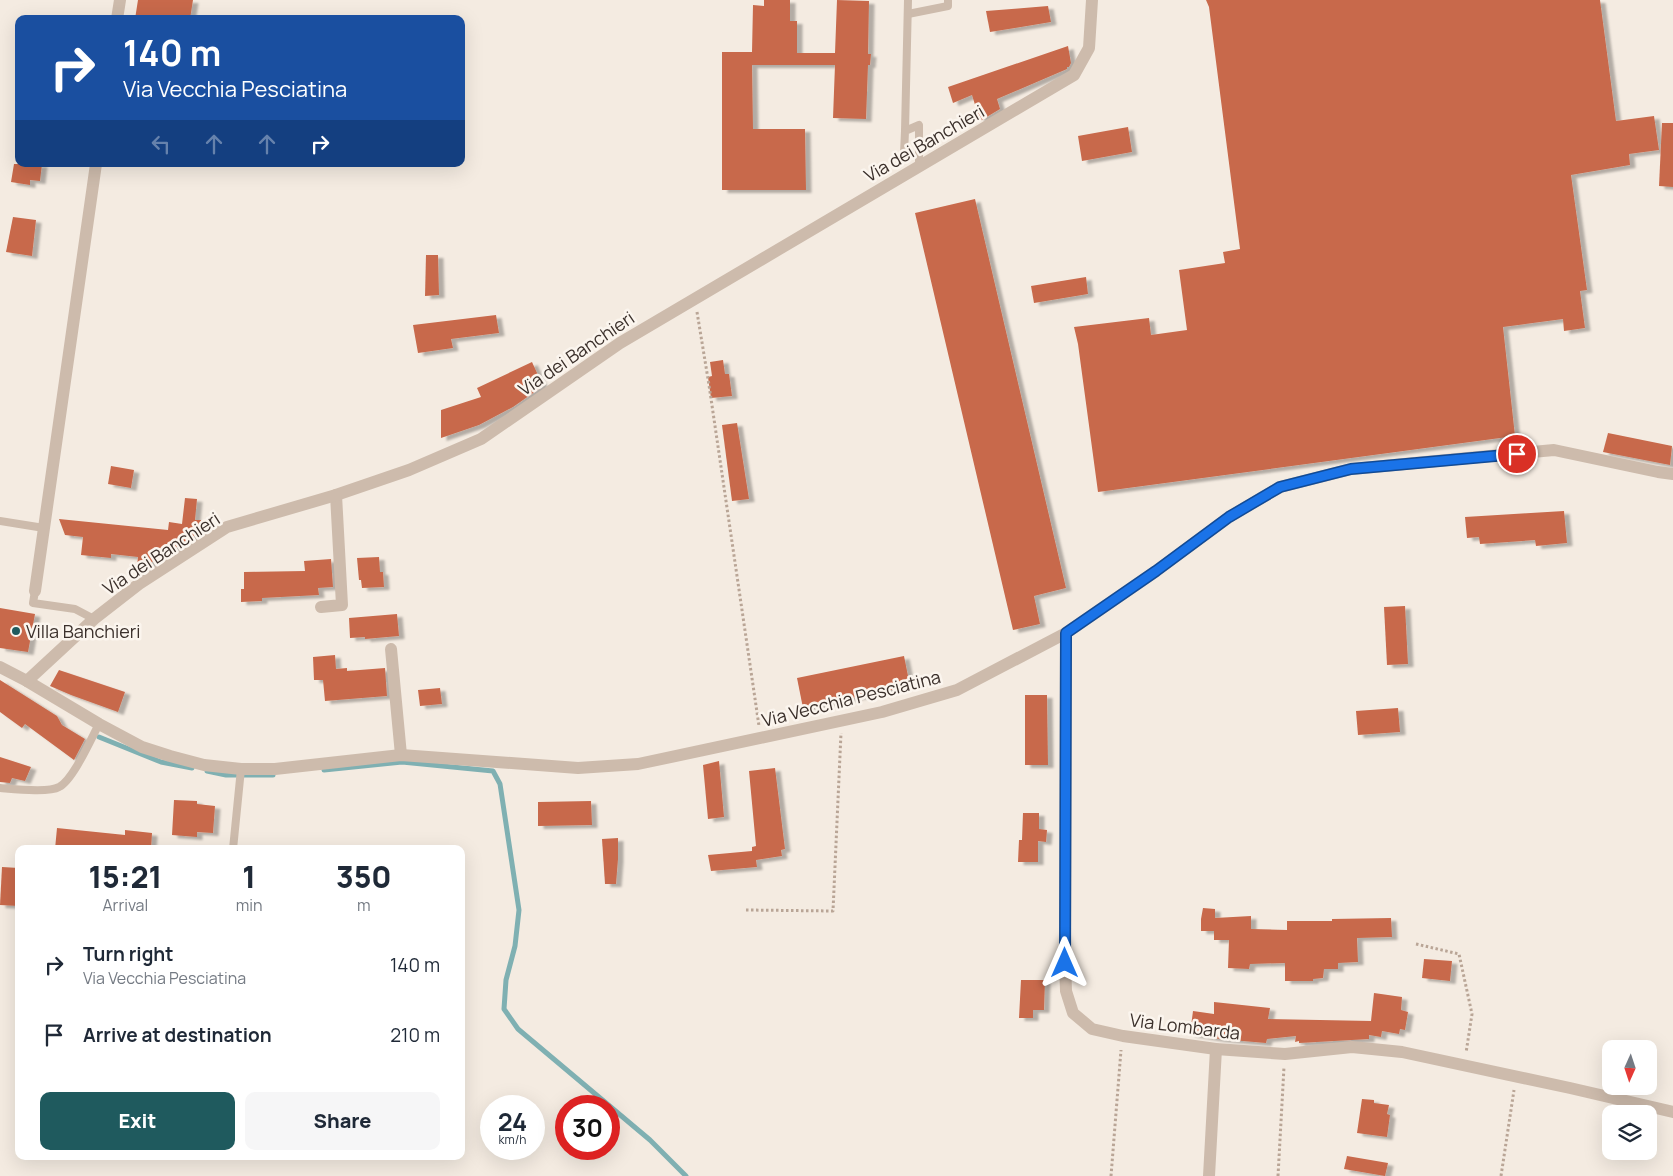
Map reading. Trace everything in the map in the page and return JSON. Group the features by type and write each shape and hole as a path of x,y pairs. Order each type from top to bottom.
{"street":[{"path":"118,15 120,0"},
{"name":"Via dei Banchieri","path":"27,681 94,619 140,584 228,528 336,495 409,470 481,439 620,343 1074,75 1089,48 1092,0"},
{"path":"35,590 96,167"},
{"name":"Via Vecchia Pesciatina","path":"0,667 142,747 204,765 241,770 275,769 401,755 578,768 638,764 882,712 957,690 1066,633 1156,571 1229,517 1280,487 1351,469 1554,450 1673,474"},
{"path":"320,607 342,605 336,495"},
{"name":"Via Lombarda","path":"1066,633 1066,992 1073,1013 1092,1029 1122,1036 1216,1049 1285,1054 1352,1047 1402,1052 1673,1112"},
{"path":"391,649 401,755"},
{"path":"1209,1176 1216,1049"}],"lane":[{"path":"904,154 908,0"},
{"path":"908,14 948,6 948,0"},
{"path":"904,131 919,125 919,167"},
{"path":"0,521 44,528"},
{"path":"35,590 33,603 75,609 94,619"},
{"path":"0,788 31,791 58,788 70,777 99,724"},
{"path":"233,845 241,770"}],"path":[{"path":"694,299 710,395 760,738"},
{"path":"746,910 833,911 842,721"},
{"path":"1416,944 1458,954 1472,1014 1465,1066"},
{"path":"1111,1176 1122,1036"},
{"path":"1278,1176 1285,1054"},
{"path":"1501,1176 1516,1077"}],"building":[{"path":"138,0 193,0 191,15 136,15"},
{"path":"764,0 790,0 790,21 797,21 797,53 835,53 837,0 869,1 868,54 871,54 870,65 868,65 866,119 833,118 835,65 752,65 753,129 805,129 806,190 722,190 722,52 752,52 753,5 764,6"},
{"path":"1206,0 1600,0 1616,121 1654,116 1659,150 1629,154 1630,165 1571,175 1587,290 1580,291 1585,328 1564,331 1563,319 1503,327 1515,436 1098,492 1078,344 1074,327 1149,318 1151,335 1187,330 1179,270 1225,263 1223,252 1240,249 1209,7"},
{"path":"1048,6 1051,22 990,32 986,11"},
{"path":"1068,46 1071,63 1067,69 997,99 1000,109 980,121 972,95 953,103 948,87"},
{"path":"1662,123 1673,123 1673,187 1659,186"},
{"path":"1128,127 1132,152 1082,161 1078,136"},
{"path":"14,164 15,167 42,167 40,181 30,180 30,185 11,182"},
{"path":"975,199 1066,588 1034,596 1040,624 1013,630 915,213"},
{"path":"13,217 36,220 32,256 6,252"},
{"path":"426,255 438,255 439,295 425,296"},
{"path":"1086,277 1088,294 1034,303 1031,286"},
{"path":"496,315 499,333 451,339 453,348 418,353 413,325"},
{"path":"723,360 725,374 729,374 732,396 711,398 708,377 712,376 710,362"},
{"path":"532,362 543,386 513,407 479,425 441,438 441,410 481,397 477,388"},
{"path":"737,423 749,499 732,501 722,425"},
{"path":"1608,433 1672,446 1670,465 1603,452"},
{"path":"111,466 134,470 131,488 108,484"},
{"path":"185,498 197,499 195,520 201,520 199,533 152,562 150,567 137,566 138,557 111,554 111,558 81,555 83,537 65,535 59,519 168,530 169,522 182,524"},
{"path":"1564,511 1567,543 1536,546 1535,540 1480,544 1479,537 1467,538 1465,517"},
{"path":"379,557 384,587 362,588 361,580 359,580 357,558"},
{"path":"331,559 333,587 318,588 319,595 262,598 262,601 241,602 241,589 244,589 244,572 305,571 304,561"},
{"path":"1405,606 1408,664 1387,665 1384,607"},
{"name":"Villa Banchieri","path":"0,608 35,614 28,652 0,648"},
{"path":"397,614 399,636 365,639 365,637 350,638 349,618"},
{"path":"335,655 336,669 347,668 347,671 385,668 387,696 325,701 323,680 314,680 313,657"},
{"path":"904,656 910,686 803,708 797,678"},
{"path":"59,670 125,692 118,712 50,686"},
{"path":"0,680 57,716 62,725 85,739 74,760 25,724 22,728 0,712"},
{"path":"440,688 442,704 420,706 418,690"},
{"path":"1025,695 1047,695 1048,765 1025,765"},
{"path":"1398,708 1400,732 1358,735 1356,711"},
{"path":"0,757 31,767 25,781 12,778 10,783 0,782"},
{"path":"719,761 724,817 708,819 703,765"},
{"path":"775,768 785,849 781,850 782,856 756,860 757,867 711,871 708,855 752,851 752,847 756,846 749,771"},
{"path":"174,800 197,801 197,804 215,806 213,833 197,832 197,837 172,835"},
{"path":"591,801 592,825 538,826 538,802"},
{"path":"1023,813 1039,813 1039,829 1047,830 1046,842 1038,841 1038,862 1018,862 1019,840 1022,840"},
{"path":"57,828 125,835 125,830 152,833 151,845 55,845"},
{"path":"618,838 616,884 605,884 602,839"},
{"path":"2,867 15,868 15,906 0,905"},
{"path":"1203,908 1215,909 1215,918 1251,916 1251,929 1287,930 1287,921 1391,918 1392,937 1357,938 1358,962 1338,963 1338,969 1324,969 1323,978 1313,979 1313,981 1285,981 1285,963 1250,964 1249,969 1228,968 1229,940 1214,940 1214,931 1201,931"},
{"path":"1424,959 1452,961 1450,981 1422,978"},
{"path":"1021,980 1045,980 1044,1010 1033,1010 1033,1018 1019,1018"},
{"path":"1374,993 1402,997 1401,1010 1408,1012 1405,1030 1400,1029 1399,1034 1382,1031 1381,1037 1369,1035 1369,1039 1299,1043 1299,1041 1295,1042 1296,1036 1267,1039 1266,1043 1190,1034 1193,1011 1214,1014 1214,1002 1270,1008 1268,1019 1371,1021"},
{"path":"1362,1099 1374,1100 1374,1103 1389,1105 1387,1114 1390,1115 1387,1137 1357,1133"},
{"path":"1347,1156 1388,1163 1385,1176 1344,1169"}],"waterway":[{"path":"99,737 161,762 192,768"},
{"path":"324,770 402,762 493,771 500,784 519,910 515,946 506,980 504,1009 518,1029 650,1140 686,1176"},
{"path":"207,771 226,775 273,775"}],"place":[{"name":"Villa Banchieri","path":"16,631"}],"route":[{"path":"1065,963 1066,633 1156,571 1229,517 1280,487 1351,469 1517,454"}]}
